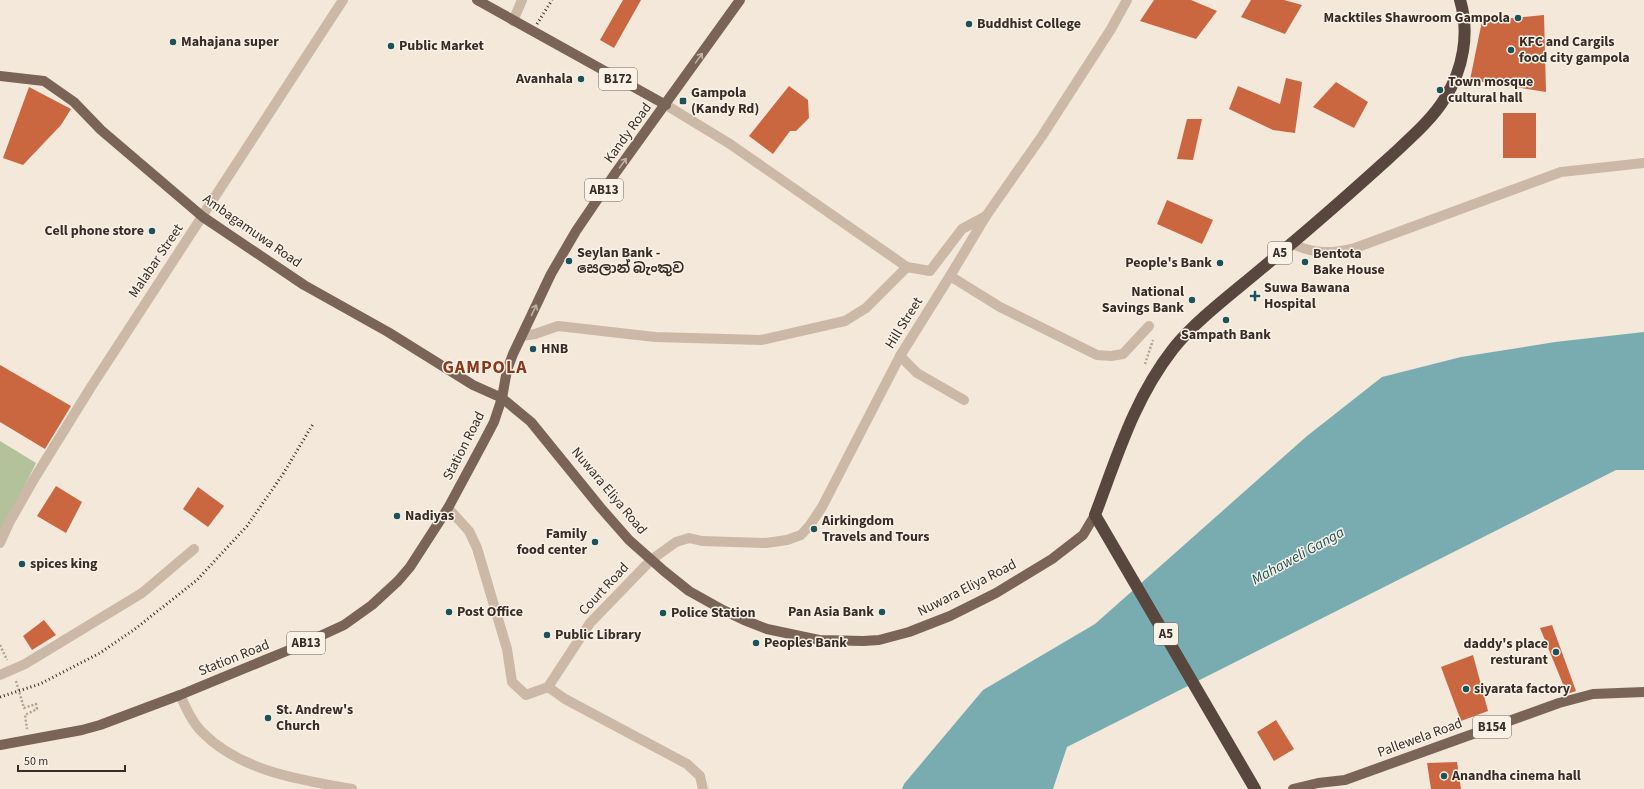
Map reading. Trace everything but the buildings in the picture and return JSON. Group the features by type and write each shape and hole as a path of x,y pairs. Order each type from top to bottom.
{"highway":[{"name":"A5","path":"1255,789 1095,515 1125,433 1153,376 1174,348 1189,332 1396,152 1445,100 1460,67 1463,54 1464,27 1460,0"}],"main road":[{"name":"B172","path":"477,0 666,105"},
{"name":"Kandy Road","path":"502,398 507,370 522,336 551,274 576,231 740,0"},
{"name":"Ambagamuwa Road","path":"0,76 44,81 74,102 101,130 203,217 304,285 388,332 473,385 502,398"},
{"name":"Nuwara Eliya Road","path":"502,398 532,422 613,523 629,540 677,583 723,610 767,629 819,640 863,641 894,636 950,616 996,593 1052,559 1075,543 1088,530 1095,515"},
{"name":"Station Road","path":"0,745 82,730 100,725 180,695 312,641 344,625 359,615 398,581 410,567 448,508 494,422 502,398"},
{"name":"Pallewela Road","path":"1293,789 1318,783 1345,780 1559,703 1593,694 1644,692"},
{"name":"Pallewela Road","path":"1332,789 1345,780"}],"street":[{"name":"Malabar Street","path":"0,543 9,523 34,479 91,387 343,0"},
{"path":"513,21 522,0"},
{"name":"Hill Street","path":"651,560 676,542 689,538 717,542 766,543 787,540 801,535 810,525 822,507 900,356 986,216 1046,130 1111,29 1127,0"},
{"path":"666,105 730,144 907,267 930,271 962,229 986,216"},
{"path":"1292,244 1318,252 1341,251 1355,248 1561,172 1644,163"},
{"path":"522,336 535,334 558,326 655,337 762,340 845,321 866,308 907,267"},
{"path":"950,276 1000,307 1097,355 1111,356 1123,354 1149,326"},
{"path":"900,356 917,373 964,400"},
{"path":"448,508 469,531 477,548 507,649 512,682 526,695 548,687 565,699 687,764 700,776 703,789"},
{"path":"0,675 25,664 142,592 194,549"},
{"name":"Court Road","path":"548,687 590,623 651,560"},
{"path":"180,695 186,708 202,731 226,751 244,761 275,772 314,782 352,789"}],"path":[{"path":"1144,367 1156,330 1149,326"},
{"path":"16,680 24,708 36,704 37,709 25,715 29,740"}],"green space":[{"path":"0,441 36,463 0,535"}],"water":[{"name":"Mahaweli Ganga","path":"1644,332 1644,470 1616,470 1067,747 1053,789 902,789 904,784 983,690 1095,624 1307,436 1382,377 1461,357 1555,342"}],"railway":[{"path":"537,24 552,0"},
{"path":"0,697 40,684 100,653 135,629 197,580 247,526 283,474 313,424"}],"place":[{"name":"Macktiles Shawroom Gampola","path":"1518,18"},
{"name":"Buddhist College","path":"969,24"},
{"name":"Mahajana super","path":"173,42"},
{"name":"Public Market","path":"391,46"},
{"name":"KFC and Cargils food city gampola","path":"1511,50"},
{"name":"Avanhala","path":"581,79"},
{"name":"Town mosque cultural hall","path":"1440,90"},
{"name":"Gampola (Kandy Rd)","path":"683,101"},
{"name":"Cell phone store","path":"152,231"},
{"name":"Seylan Bank - සෙලාන් බැංකුව","path":"569,261"},
{"name":"Bentota Bake House","path":"1305,262"},
{"name":"People's Bank","path":"1220,263"},
{"name":"Suwa Bawana Hospital","path":"1255,296"},
{"name":"National Savings Bank","path":"1192,300"},
{"name":"Sampath Bank","path":"1226,320"},
{"name":"HNB","path":"533,349"},
{"name":"Nadiyas","path":"397,516"},
{"name":"Airkingdom Travels and Tours","path":"814,529"},
{"name":"Family food center","path":"595,542"},
{"name":"spices king","path":"22,564"},
{"name":"Post Office","path":"449,612"},
{"name":"Pan Asia Bank","path":"882,612"},
{"name":"Police Station","path":"663,613"},
{"name":"Public Library","path":"547,635"},
{"name":"Peoples Bank","path":"756,643"},
{"name":"daddy's place resturant","path":"1556,652"},
{"name":"siyarata factory","path":"1466,689"},
{"name":"St. Andrew's Church","path":"268,718"},
{"name":"Anandha cinema hall","path":"1444,776"}],"district":[{"name":"GAMPOLA","path":"485,367"}]}
